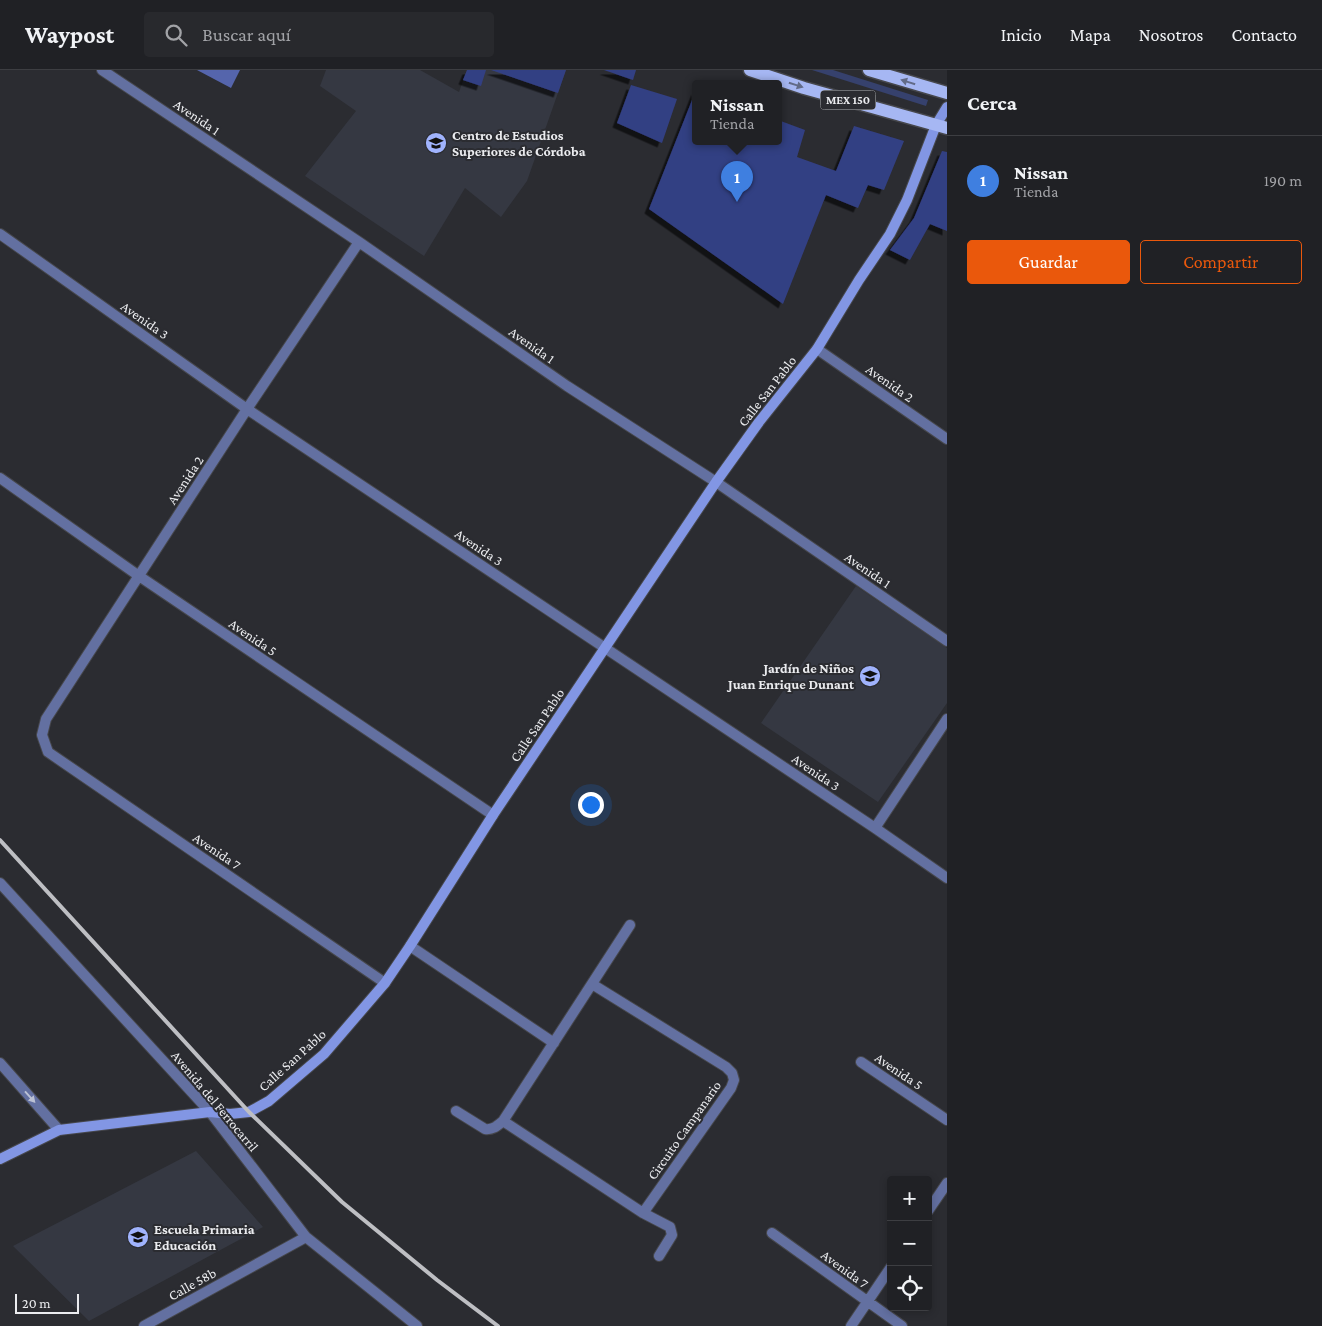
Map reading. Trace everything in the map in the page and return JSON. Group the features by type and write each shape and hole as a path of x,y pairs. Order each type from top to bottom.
{"main road":[{"name":"MEX 150","path":"750,70 780,80"},
{"name":"MEX 150","path":"869,70 947,93"},
{"name":"MEX 150","path":"782,81 942,126"}],"street":[{"name":"Avenida 1","path":"102,70 359,242 567,386 716,482 947,641"},
{"name":"Calle San Pablo","path":"0,1159 59,1130 210,1112 230,1114 249,1112 269,1101 324,1054 385,983 494,815 716,482 759,422 817,349 890,234 942,126 947,107"},
{"name":"Avenida 3","path":"0,234 247,409 947,878"},
{"name":"Avenida 2","path":"42,735 46,719 247,409 359,242"},
{"name":"Avenida 2","path":"817,349 947,439"},
{"name":"Avenida 5","path":"0,478 139,576 494,815"},
{"path":"875,828 947,719"},
{"name":"Avenida 7","path":"42,735 48,752 385,983"},
{"name":"Avenida del Ferrocarril","path":"0,883 210,1112 306,1237 417,1326"},
{"path":"456,1111 485,1129 490,1130 503,1121 630,925"},
{"path":"410,946 554,1043"},
{"name":"Circuito Campanario","path":"592,984 726,1068 732,1073 734,1080 731,1088 642,1213"},
{"name":"Avenida 5","path":"861,1062 947,1120"},
{"path":"0,1064 59,1130"},
{"path":"503,1121 642,1213 670,1227 672,1235 670,1241 659,1256"},
{"path":"932,1205 947,1183"},
{"name":"Avenida 7","path":"772,1233 902,1326"},
{"name":"Calle 58b","path":"144,1326 306,1237"},
{"path":"851,1326 887,1273"}],"shaded area":[{"path":"197,70 240,70 231,88"},
{"name":"Centro de Estudios Superiores de Córdoba","path":"326,70 420,70 459,92 467,70 566,70 527,181 501,217 465,188 424,256 305,176 356,111 320,86"},
{"path":"812,70 833,70 928,100 926,106"},
{"name":"Jardín de Niños Juan Enrique Dunant","path":"856,586 947,648 947,703 878,802 761,723"},
{"name":"Escuela Primaria Educación","path":"196,1151 263,1227 89,1321 13,1246"}],"building":[{"path":"467,70 486,70 481,86 463,80"},
{"path":"491,70 566,70 558,93"},
{"path":"604,70 636,70 633,80"},
{"path":"631,85 677,99 662,143 617,123"},
{"path":"692,100 692,145 782,145 782,121 805,130 797,157 836,171 854,126 904,141 884,190 868,185 858,208 826,195 783,304 649,209"},
{"path":"942,151 947,152 947,231 930,224 910,260 890,250 914,218"}],"railway":[{"path":"0,840 249,1112 342,1202 437,1280 498,1326"}],"place":[{"name":"Centro de Estudios Superiores de Córdoba","path":"436,143"},
{"name":"Nissan","path":"737,202"},
{"name":"Jardín de Niños Juan Enrique Dunant","path":"870,676"},
{"name":"Escuela Primaria Educación","path":"138,1237"}]}
